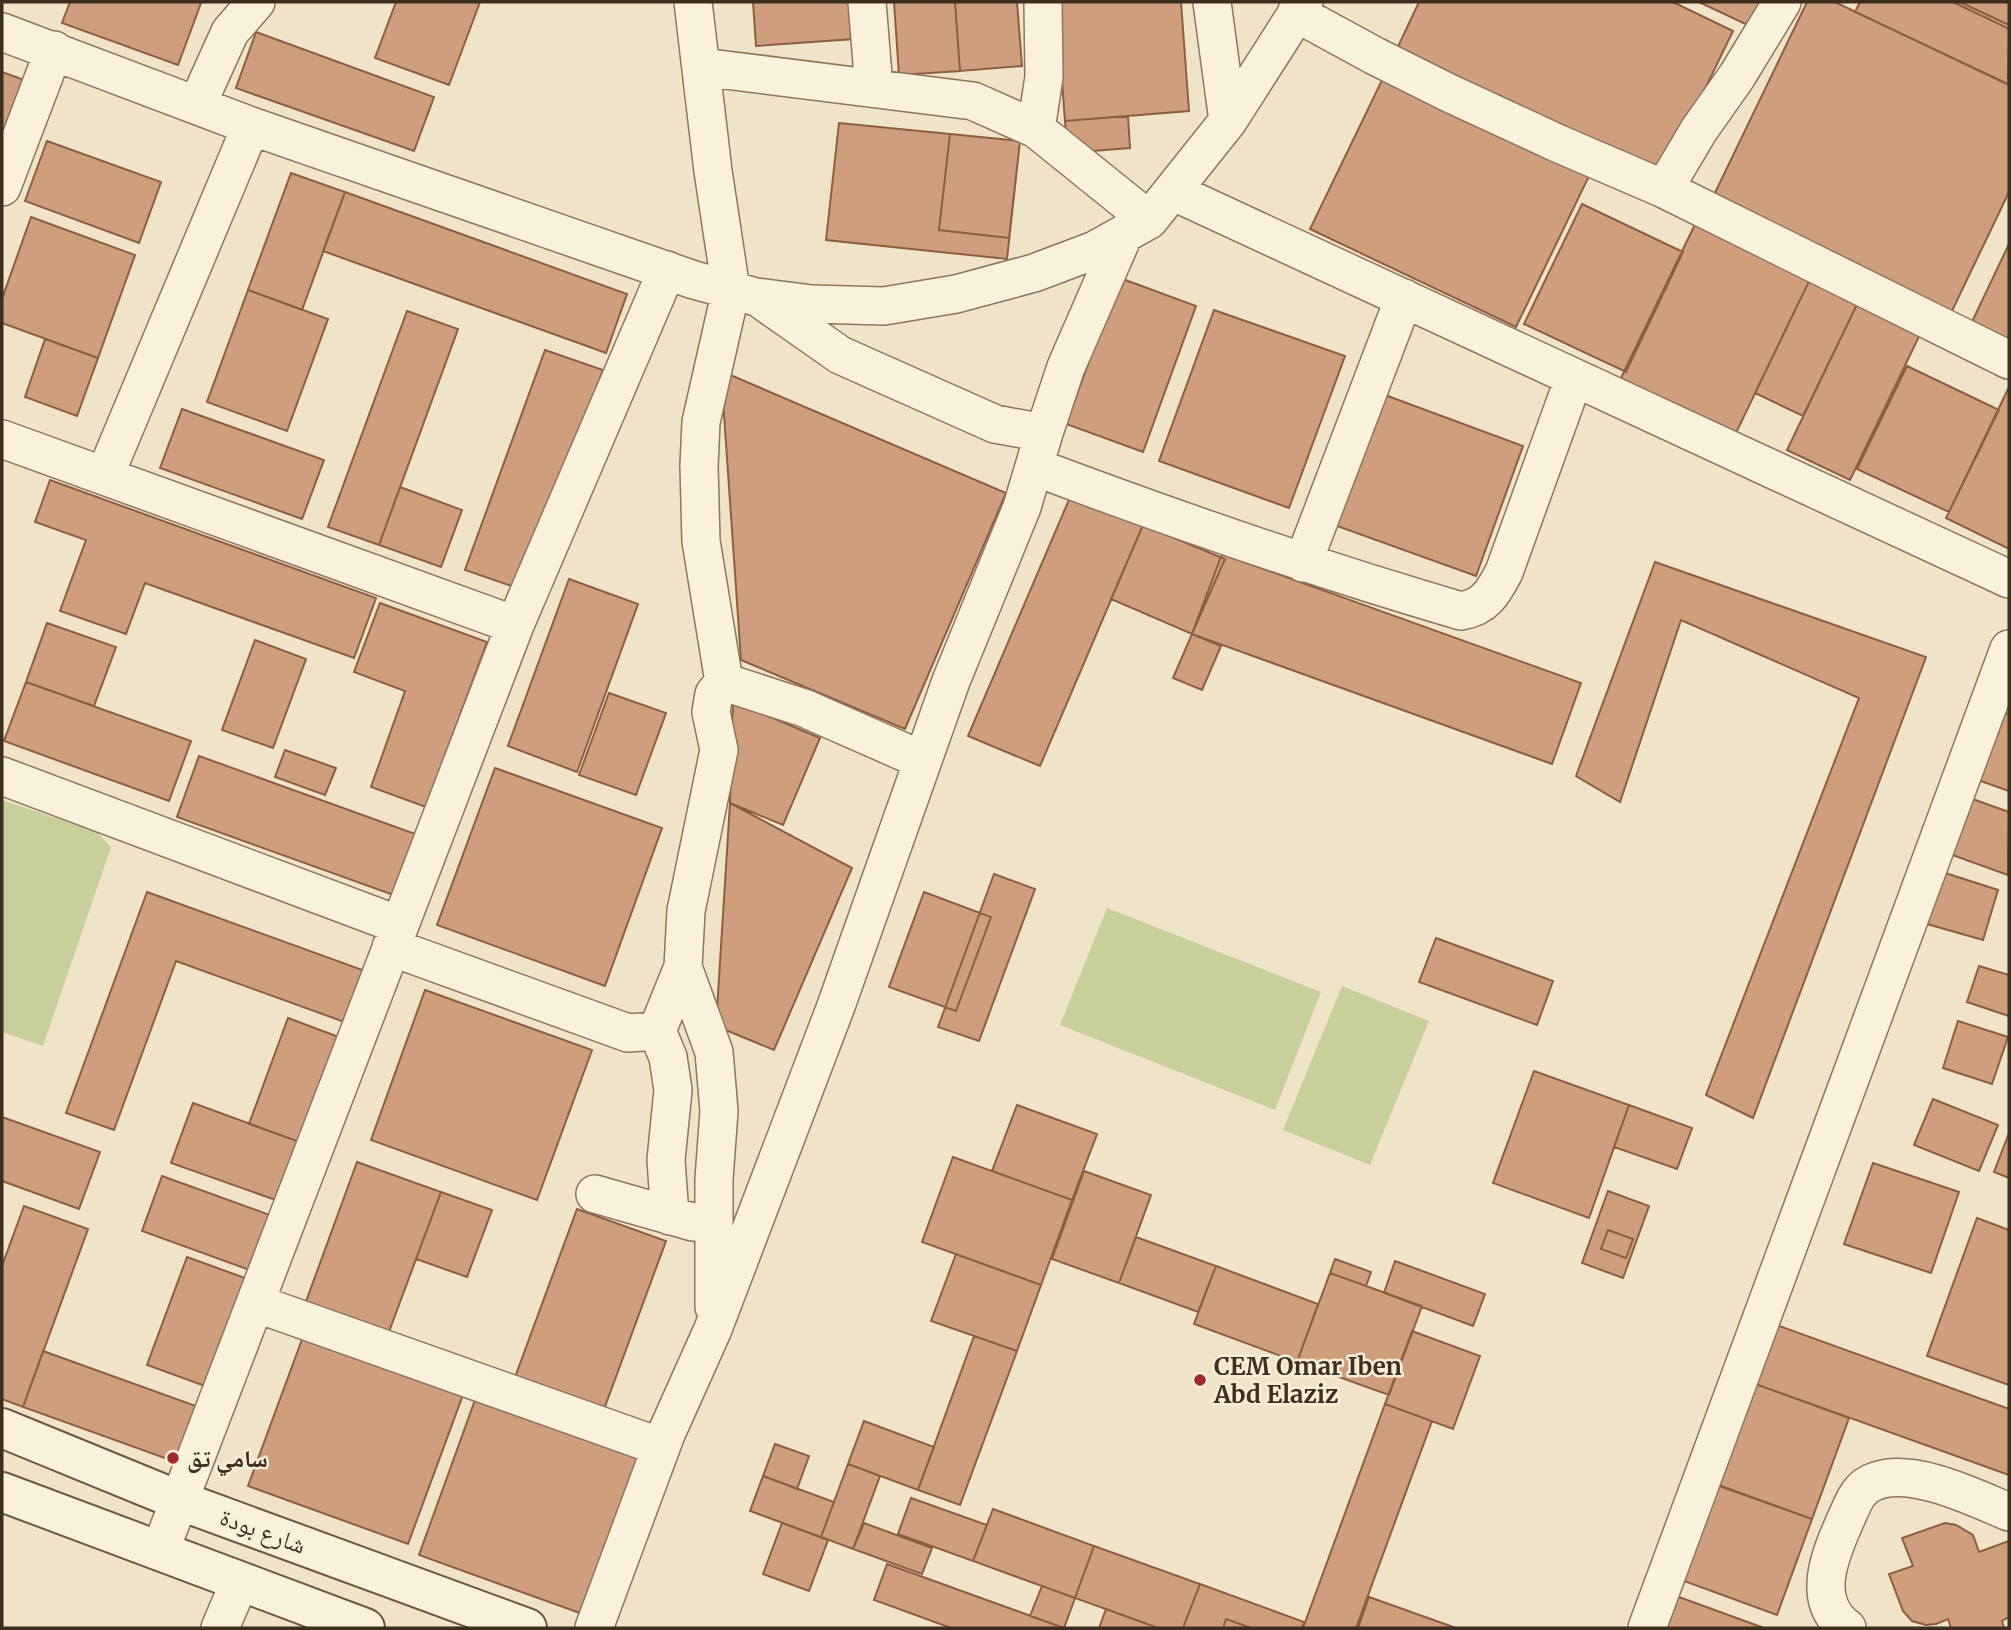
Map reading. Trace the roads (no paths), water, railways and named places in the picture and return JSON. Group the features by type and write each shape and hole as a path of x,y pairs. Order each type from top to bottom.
{"street":[{"path":"197,105 230,32 256,2"},
{"path":"670,1216 666,1160 673,1090 668,1057 657,1031 683,967 686,911 719,750 711,712 714,694 724,682 701,541 701,422 744,293 713,171 693,2"},
{"path":"867,2 874,88"},
{"path":"1036,129 1044,77 1043,2"},
{"path":"1212,2 1228,121"},
{"path":"1664,190 1699,130 1738,76 1782,2"},
{"path":"2,32 251,126 667,271 744,293 812,304 884,306 956,294 1034,273 1095,250 1137,227 1172,191 1228,121 1300,7 1374,56 1557,143 1664,190 2009,360"},
{"path":"2,187 54,50"},
{"path":"702,67 973,101 1036,129 1137,227"},
{"path":"105,475 251,126"},
{"path":"1172,191 2009,579"},
{"path":"594,1628 661,1447 713,1329 841,993 951,681 1022,507 1066,366 1137,227"},
{"path":"160,1551 515,625 667,271"},
{"path":"744,293 840,355 995,424 1039,450 1192,526 1461,611 1476,608 1492,595 1504,572 1574,377"},
{"path":"1303,563 1404,299"},
{"path":"2,439 515,625"},
{"path":"1647,1628 2009,649"},
{"path":"724,682 804,708 922,760"},
{"path":"2,776 628,1033 657,1031"},
{"path":"683,967 713,1052 719,1111 714,1179 713,1329"},
{"path":"595,1194 714,1228"},
{"path":"255,1303 661,1447"},
{"name":"شارع بودة","path":"2,1428 178,1500 527,1628"},
{"path":"1847,1628 1829,1607 1826,1588 1829,1558 1859,1491 1877,1480 1902,1478 1944,1484 2009,1512"},
{"path":"2,1492 365,1628"},
{"path":"220,1628 240,1581"}],"place":[{"name":"CEM Omar Iben Abd Elaziz","path":"1200,1380"},
{"name":"سامي تق","path":"173,1458"}]}
